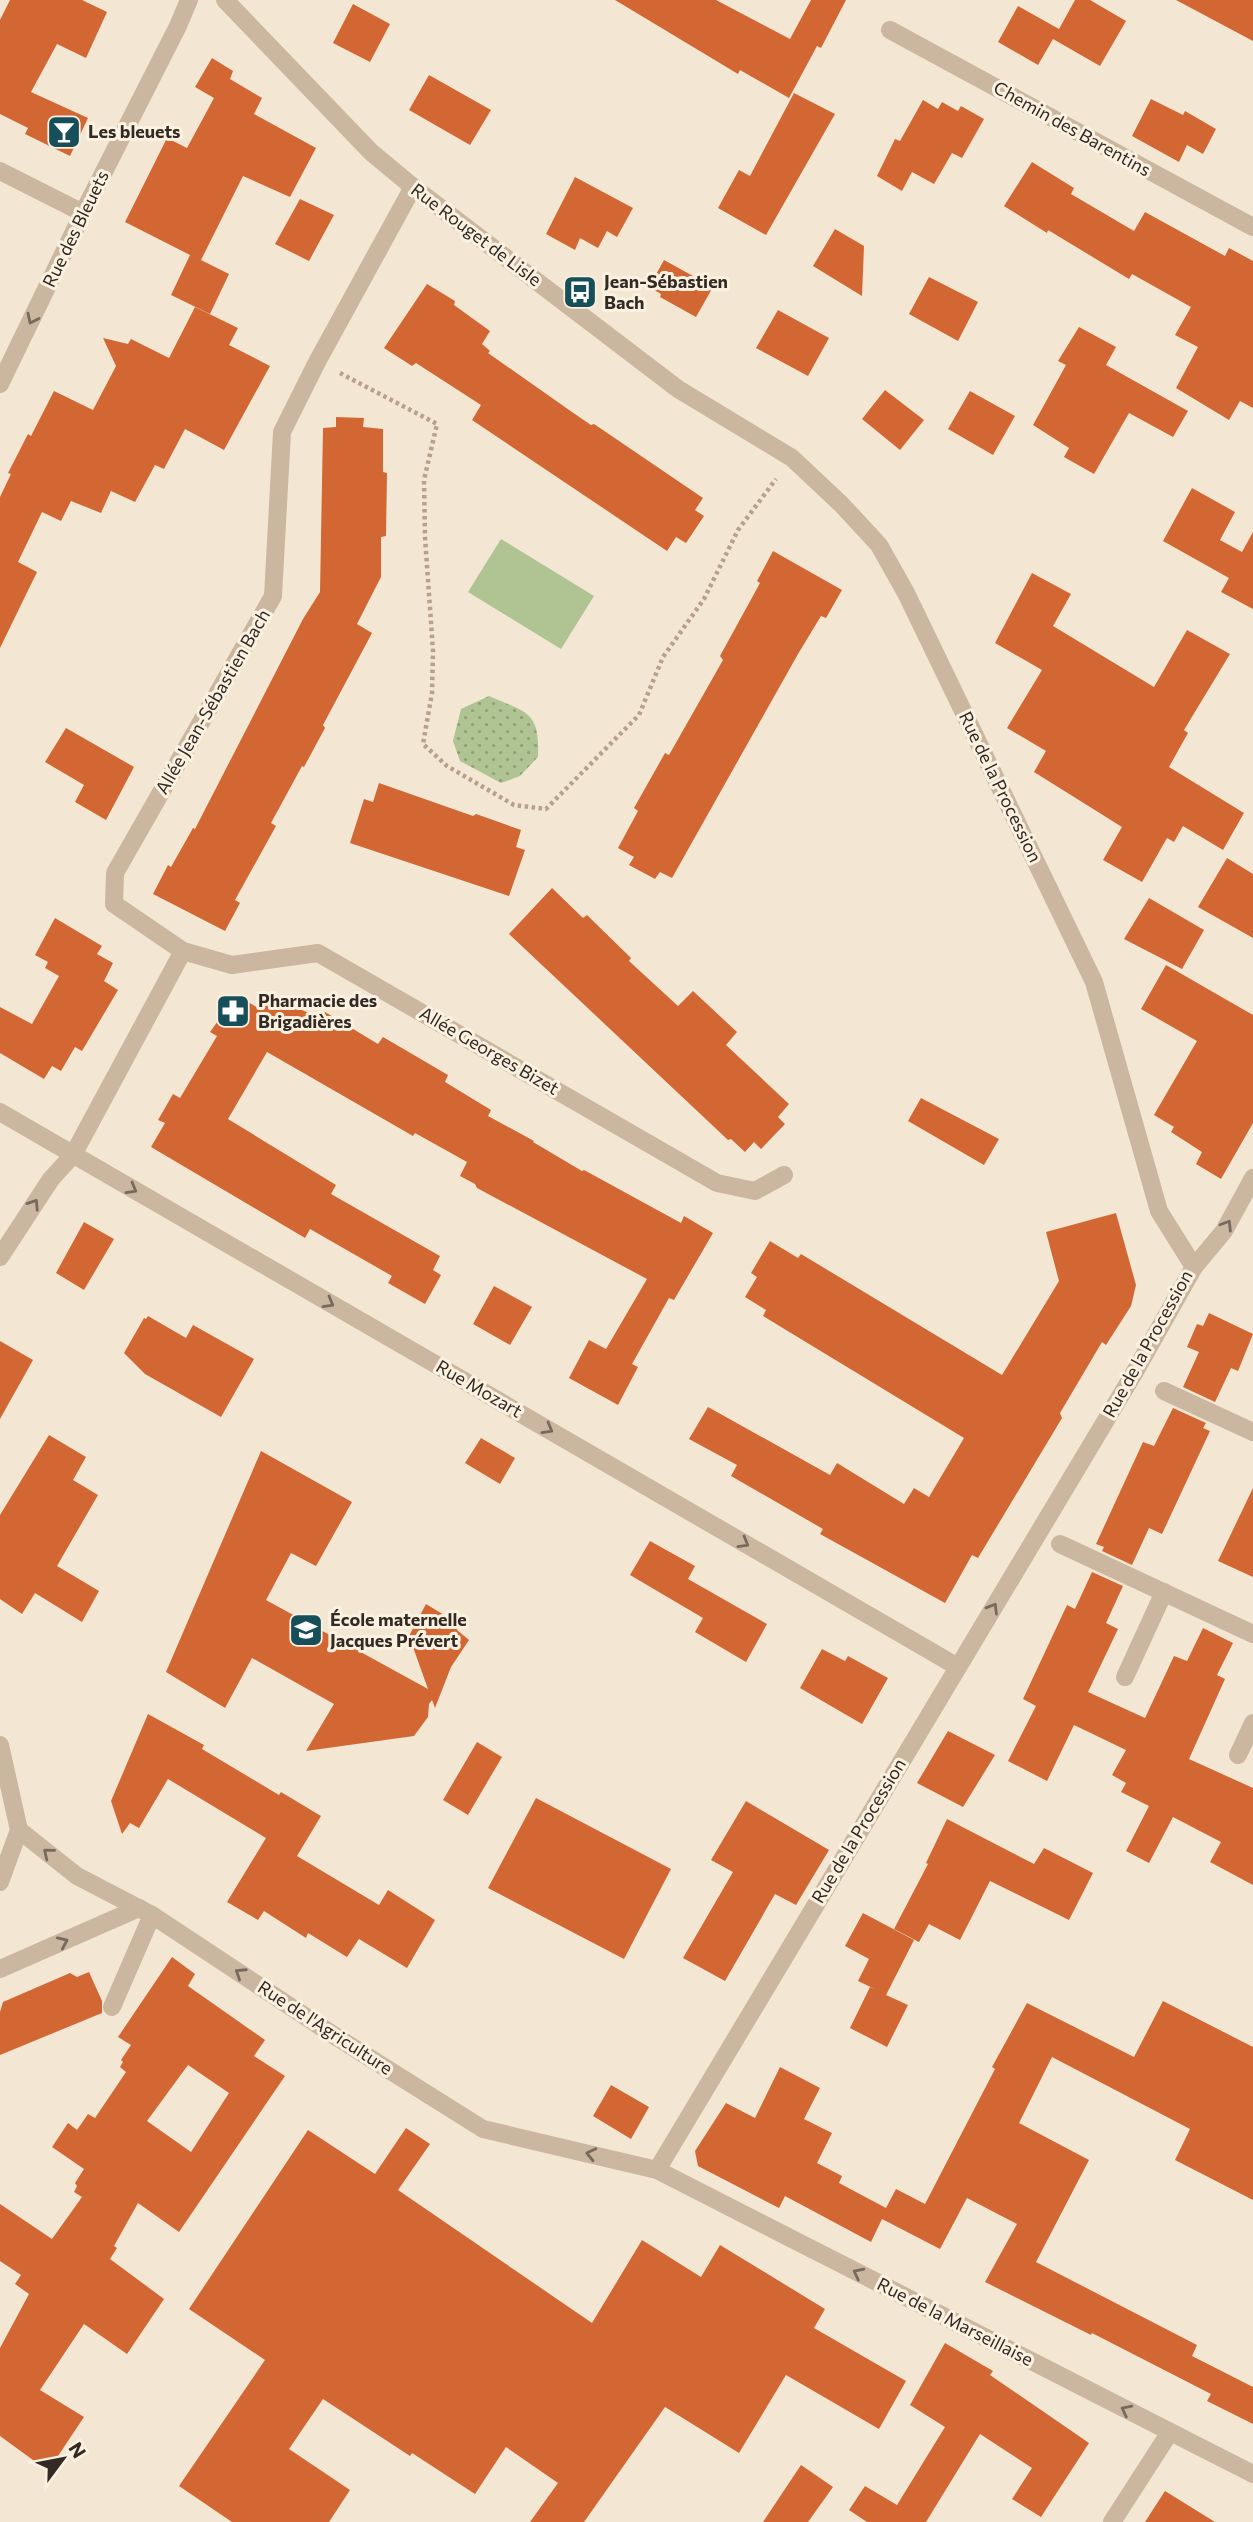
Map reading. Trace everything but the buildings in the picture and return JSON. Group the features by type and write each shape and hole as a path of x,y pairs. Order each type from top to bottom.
{"street":[{"name":"Rue des Bleuets","path":"0,384 189,0"},
{"name":"Rue Rouget de Lisle","path":"225,0 371,152 413,187 678,389 792,458"},
{"name":"Chemin des Barentins","path":"890,30 1253,228"},
{"path":"0,172 83,214"},
{"name":"Allée Jean-Sébastien Bach","path":"114,904 115,873 273,596 282,432 317,362 413,187"},
{"name":"Rue de la Procession","path":"657,2170 1133,1375 1194,1267 1160,1211 1094,982 906,593 879,545 841,504 792,458"},
{"name":"Allée Georges Bizet","path":"114,904 183,951 232,965 318,953 717,1183 755,1191 784,1175"},
{"path":"0,1257 51,1179 73,1155 183,951"},
{"name":"Rue Mozart","path":"0,1112 958,1667"},
{"path":"1194,1267 1224,1231 1253,1178"},
{"path":"1164,1391 1253,1432"},
{"path":"1060,1544 1253,1634"},
{"path":"1125,1677 1164,1592"},
{"path":"1238,1755 1253,1723"},
{"path":"0,1745 19,1830 0,1882"},
{"name":"Rue de l'Agriculture","path":"19,1830 77,1876 145,1912 483,2129 657,2170"},
{"path":"0,1969 145,1912"},
{"path":"112,2007 145,1912"},
{"name":"Rue de la Marseillaise","path":"657,2170 1253,2474"},
{"path":"1112,2522 1170,2432"}],"path":[{"path":"317,362 365,384 438,424 424,480 433,651 432,693 423,744 447,766 514,804 546,809 639,715 663,657 704,599 737,530 792,458"}],"green space":[{"path":"501,539 594,596 561,649 468,592"},
{"path":"489,696 522,711 529,716 537,730 538,757 520,776 501,783 460,761 453,741 461,709"}],"place":[{"name":"Les bleuets","path":"64,132"},
{"name":"Jean-Sébastien Bach","path":"580,292"},
{"name":"Pharmacie des Brigadières","path":"233,1011"},
{"name":"École maternelle Jacques Prévert","path":"306,1630"}]}
